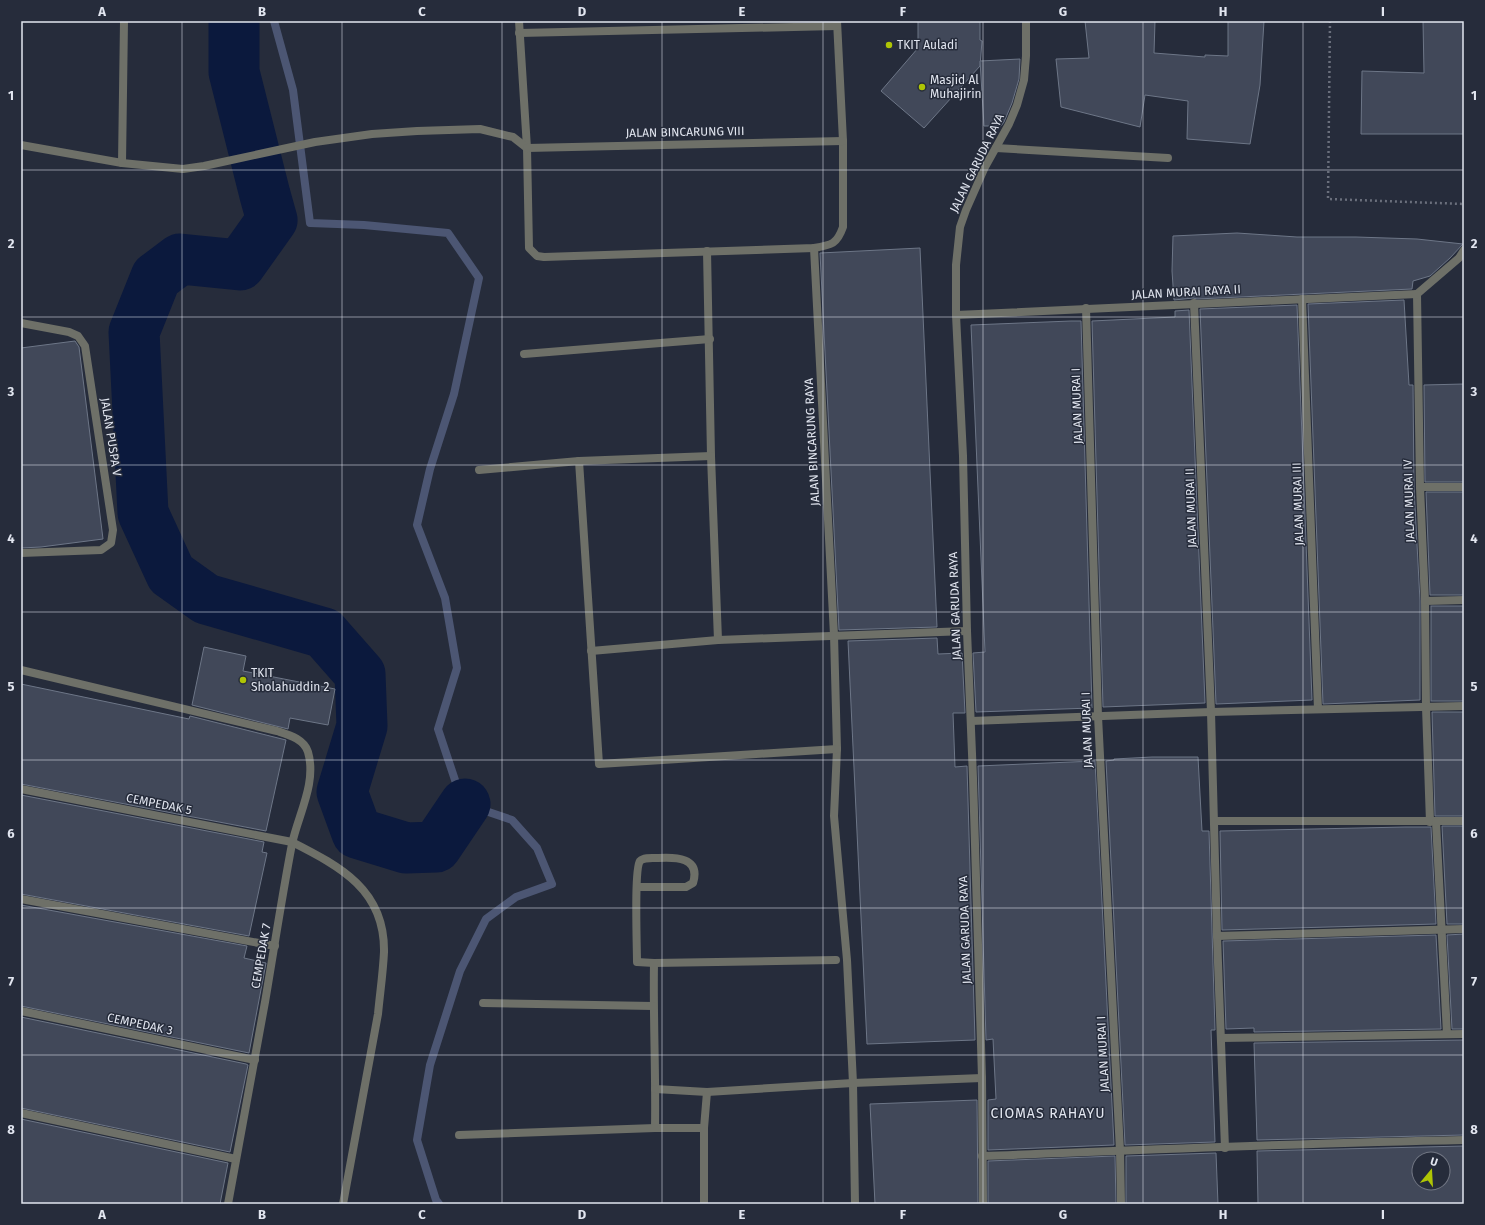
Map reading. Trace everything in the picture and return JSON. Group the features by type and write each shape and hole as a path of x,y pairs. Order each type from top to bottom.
{"street":[{"path":"122,164 124,21"},
{"path":"519,21 519,33 527,148 529,248 537,256 814,248 828,245 838,239 843,227 843,141 837,24 519,33"},
{"name":"JALAN GARUDA RAYA","path":"983,1204 982,1078 967,631 963,456 956,315 956,265 960,227 976,187 1009,124 1017,105 1024,80 1026,21"},
{"path":"21,145 122,164 183,169 204,166 315,142 372,134 480,129 513,137 527,148"},
{"name":"JALAN BINCARUNG VIII","path":"527,148 843,141"},
{"path":"996,148 1168,158"},
{"name":"JALAN BINCARUNG RAYA","path":"814,248 834,635 837,748 834,816 847,960 853,1083 856,1204"},
{"path":"1417,294 1459,258 1464,250"},
{"path":"707,251 710,339 711,456 718,640"},
{"name":"JALAN MURAI RAYA II","path":"956,315 1417,294"},
{"name":"JALAN MURAI IV","path":"1417,294 1420,487 1425,601 1426,707 1433,822 1442,929 1447,1034"},
{"name":"JALAN MURAI III","path":"1302,299 1318,709"},
{"name":"JALAN MURAI II","path":"1194,303 1211,712 1220,1038 1225,1148"},
{"name":"JALAN MURAI I","path":"1086,308 1098,716 1120,1150 1121,1204"},
{"name":"JALAN PUSPA V","path":"21,323 69,332 78,336 85,346 113,530 111,542 101,550 21,553"},
{"path":"524,354 710,339"},
{"path":"479,470 579,461 711,456"},
{"path":"579,461 599,764 837,748"},
{"path":"1420,487 1464,487"},
{"path":"1425,601 1464,600"},
{"path":"591,651 718,640 967,631"},
{"name":"CEMPEDAK 7","path":"21,670 277,731 290,735 300,741 308,751 310,764 308,785 292,842 255,1060 228,1204"},
{"path":"971,721 1211,712 1464,706"},
{"name":"CEMPEDAK 5","path":"21,789 292,842 324,858 350,875 369,897 380,922 384,951 378,1014 343,1204"},
{"path":"1214,821 1464,821"},
{"path":"637,887 686,887 693,883 695,872 690,863 686,860 674,857 645,858 640,862 637,869 637,887 637,962 836,960"},
{"path":"21,899 275,946"},
{"path":"1217,936 1464,929"},
{"path":"654,963 653,1006 655,1128"},
{"path":"483,1003 653,1006"},
{"name":"CEMPEDAK 3","path":"21,1011 255,1060"},
{"path":"1220,1038 1464,1034"},
{"path":"655,1089 707,1092 853,1083 982,1078"},
{"path":"704,1204 704,1128 707,1092"},
{"path":"21,1113 236,1159"},
{"path":"459,1135 655,1128 704,1128"},
{"path":"982,1156 1120,1150 1225,1148 1314,1143 1464,1140"}],"path":[{"path":"1330,21 1328,199 1464,204"}],"building":[{"path":"918,21 980,21 980,40 982,41 980,66 924,128 881,91 918,48"},
{"path":"1085,21 1155,21 1154,53 1205,57 1205,55 1228,56 1228,21 1264,21 1260,85 1250,144 1187,139 1188,101 1145,95 1140,127 1061,107 1056,59 1089,58"},
{"path":"1423,21 1464,21 1464,134 1361,134 1362,71 1424,73"},
{"path":"1020,59 1019,79 1012,103 1004,122 1001,126 984,126 980,61"},
{"path":"1237,233 1297,237 1417,239 1463,244 1430,276 1413,281 1412,289 1174,300 1172,271 1173,236"},
{"path":"920,248 937,627 839,630 820,253"},
{"path":"1404,300 1409,385 1413,385 1414,487 1420,601 1420,700 1323,704 1308,304"},
{"path":"1297,305 1312,700 1216,704 1200,309"},
{"path":"1189,310 1205,703 1103,707 1092,321 1175,317 1175,311"},
{"path":"1081,321 1092,708 976,712 973,653 985,652 971,325"},
{"path":"75,341 79,347 103,539 21,548 21,348"},
{"path":"1464,384 1464,482 1425,482 1424,385"},
{"path":"1426,492 1464,492 1464,595 1430,595"},
{"path":"1431,606 1464,606 1464,701 1431,701"},
{"path":"937,638 938,654 962,653 965,713 953,713 955,767 967,766 975,1040 867,1044 848,641"},
{"name":"TKIT Sholahuddin 2","path":"204,647 246,656 243,671 335,689 328,725 290,718 288,729 192,705"},
{"path":"21,684 189,719 190,716 286,740 266,831 21,784"},
{"path":"1432,712 1464,712 1464,816 1435,816"},
{"path":"1198,757 1202,831 1209,831 1215,1030 1211,1030 1215,1142 1125,1145 1106,761 1114,759"},
{"path":"1095,761 1114,1145 988,1150 988,1100 996,1099 993,1039 986,1040 978,766"},
{"path":"21,795 264,842 262,852 267,853 249,936 21,894"},
{"path":"1442,826 1464,826 1464,924 1447,924"},
{"path":"1431,827 1436,924 1222,930 1220,831"},
{"path":"21,905 247,946 244,958 266,963 249,1053 21,1006"},
{"path":"1464,934 1464,1029 1452,1029 1447,935"},
{"path":"1436,935 1441,1029 1254,1032 1254,1028 1226,1029 1223,941"},
{"path":"21,1017 248,1065 230,1152 21,1108"},
{"path":"1464,1040 1464,1135 1257,1140 1254,1043"},
{"path":"977,1100 978,1204 875,1204 870,1104"},
{"path":"21,1119 228,1163 220,1204 21,1204"},
{"path":"1464,1146 1464,1204 1258,1204 1257,1151"},
{"path":"1216,1153 1218,1204 1126,1204 1126,1156"},
{"path":"1115,1156 1116,1204 988,1204 988,1161"}],"waterway":[{"path":"234,21 234,72 272,220 240,265 180,259 156,277 134,332 143,513 171,574 206,599 324,633 360,674 362,726 342,792 357,833 406,848 436,847 465,804"},
{"path":"274,21 293,90 310,223 364,225 448,233 479,278 454,394 430,469 417,525 445,598 457,668 438,729 456,783 465,804 512,820 537,848 552,884 516,897 486,919 460,971 430,1065 417,1140 436,1200 439,1204"}],"place":[{"name":"TKIT Auladi","path":"889,45"},
{"name":"Masjid Al Muhajirin","path":"922,87"},
{"name":"TKIT Sholahuddin 2","path":"243,680"}],"district":[{"name":"CIOMAS RAHAYU","path":"1048,1113"}]}
